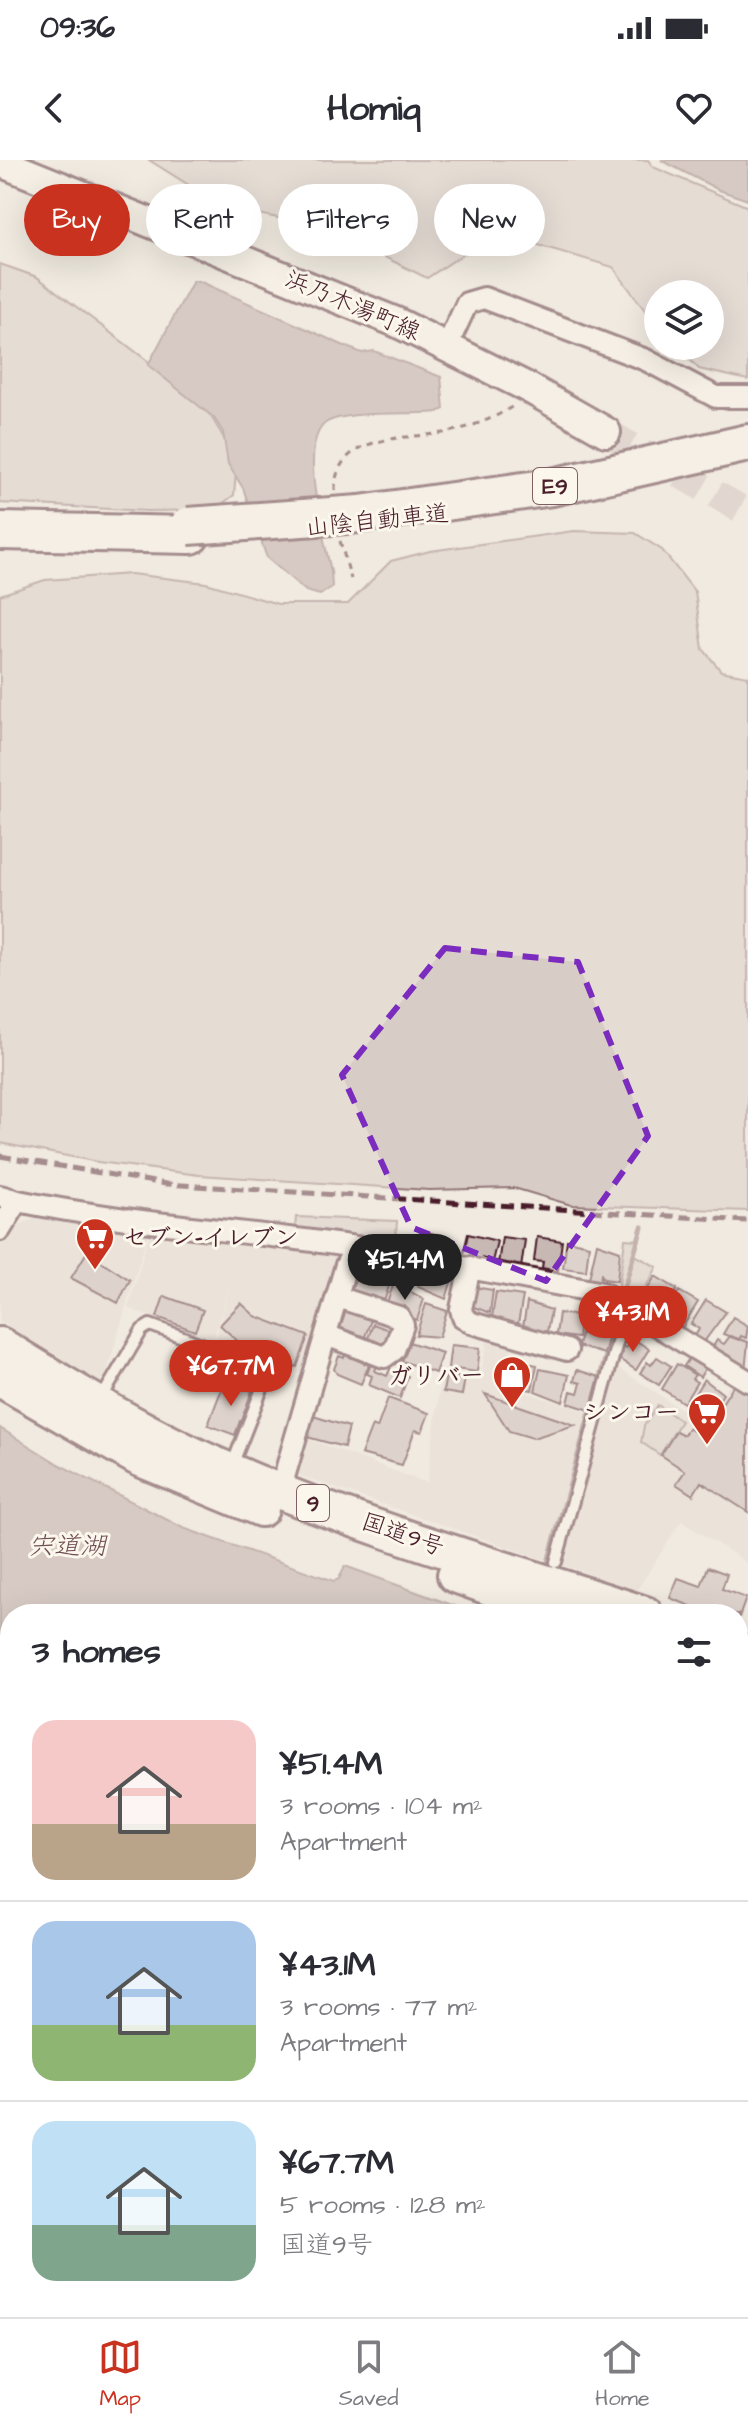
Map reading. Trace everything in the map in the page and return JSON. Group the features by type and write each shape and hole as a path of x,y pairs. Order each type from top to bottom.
{"highway":[{"name":"山陰自動車道","path":"349,516 552,487 748,443"},
{"name":"山陰自動車道","path":"0,531 105,536 555,497 748,453"},
{"name":"山陰自動車道","path":"0,522 190,530"},
{"name":"国道9号","path":"0,1345 98,1404 229,1471 615,1604"},
{"name":"国道9号","path":"0,1379 91,1433 208,1488 536,1604"}],"main road":[{"name":"浜乃木湯町線","path":"0,162 274,271 447,346 606,432"}],"street":[{"path":"447,346 467,303 484,298 646,360 716,397 748,397"},
{"path":"0,1230 9,1199 92,1215 268,1233 603,1293 748,1381"},
{"path":"280,1491 337,1297 356,1247"},
{"path":"470,1267 461,1309 463,1317 472,1323 567,1350"},
{"path":"326,1335 384,1357 394,1350 403,1325 399,1317 337,1297"}],"lane":[{"path":"556,1562 627,1307"},
{"path":"98,1404 142,1330 150,1325 253,1363 263,1371 265,1381 229,1471"}],"path":[{"path":"351,579 349,516 340,464 350,454 393,437 457,430 492,417 514,406 527,387"}],"highlighted area":[{"path":"445,948 578,962 648,1136 546,1281 411,1227 342,1075"}],"shaded area":[{"path":"149,160 648,160 653,167 748,207 748,380 699,369 690,360 724,360 724,280 644,280 644,309 613,267 545,247 545,184 434,184 434,256 460,256 427,278 383,256 418,256 418,184 278,184 278,218 262,215 262,184 187,184"},
{"path":"0,264 37,277 203,403 237,460 234,495 214,510 147,511 0,503"},
{"path":"574,531 635,533 662,550 695,592 703,649 721,671 748,676 748,1211 571,1205 514,1188 429,1190 199,1175 98,1162 0,1143 0,595 45,580 131,574 206,583 278,604 348,604 391,561 430,551"},
{"path":"296,1217 397,1221 395,1250 295,1230"},
{"path":"36,1218 148,1232 103,1384 0,1321 0,1248 15,1227"},
{"path":"150,1232 334,1253 337,1261 305,1375 215,1341 231,1279 213,1340 128,1308"},
{"path":"625,1239 637,1240 633,1254 657,1267 637,1303 618,1292"},
{"path":"488,1336 512,1340 505,1386 588,1412 545,1560 295,1474 305,1438 427,1483 442,1370 481,1377"},
{"path":"615,1366 705,1425 732,1380 748,1391 748,1563 681,1521 637,1590 560,1564"},
{"path":"658,1405 681,1421 660,1455 641,1442 644,1426"}],"water":[{"path":"661,160 748,160 748,200 719,190"},
{"path":"193,281 349,348 362,353 374,351 441,377 444,409 438,412 337,418 327,422 318,433 314,449 315,492 332,587 320,595 306,591 267,558 243,488 228,464 223,432 214,418 148,365"},
{"name":"宍道湖","path":"0,1428 60,1465 183,1528 334,1581 339,1579 345,1566 450,1604 0,1604"}],"building":[{"path":"420,1231 444,1236 441,1253 417,1248"},
{"path":"468,1234 497,1241 492,1262 463,1255"},
{"path":"502,1237 525,1240 521,1268 498,1264"},
{"path":"537,1237 562,1241 558,1271 542,1268 543,1262 534,1261"},
{"path":"567,1240 589,1245 586,1271 563,1268"},
{"path":"597,1243 620,1251 617,1281 604,1279 601,1274 600,1284 588,1283"},
{"name":"セブン-イレブン","path":"87,1252 130,1280 118,1303 71,1278"},
{"path":"377,1259 410,1271 404,1285 372,1274"},
{"path":"423,1270 452,1280 446,1299 418,1287"},
{"path":"365,1275 390,1283 382,1308 349,1297 355,1280 362,1283"},
{"path":"655,1276 677,1289 664,1312 643,1297"},
{"path":"394,1283 424,1299 417,1320 385,1308"},
{"path":"474,1287 493,1290 490,1313 471,1306"},
{"path":"679,1291 698,1302 682,1328 662,1318"},
{"path":"496,1292 523,1296 518,1324 492,1317"},
{"path":"164,1296 203,1310 195,1331 157,1317"},
{"path":"706,1300 726,1312 703,1343 694,1338 699,1329 691,1324"},
{"path":"527,1302 551,1310 547,1332 523,1327"},
{"path":"241,1303 255,1316 308,1336 297,1367 244,1347 220,1325"},
{"path":"426,1304 447,1311 439,1337 416,1335"},
{"path":"347,1308 371,1320 363,1342 338,1334"},
{"path":"599,1309 615,1313 604,1354 578,1346 586,1316 593,1318"},
{"path":"559,1313 581,1316 578,1338 556,1335"},
{"path":"733,1317 748,1326 746,1338 741,1336 739,1340 723,1334"},
{"path":"373,1324 392,1331 385,1351 366,1344"},
{"path":"730,1336 748,1342 745,1371 711,1350 717,1340 724,1344"},
{"path":"632,1338 649,1349 636,1370 619,1359 622,1346 626,1348"},
{"path":"409,1342 442,1353 435,1373 402,1361"},
{"path":"451,1345 480,1348 477,1372 448,1368"},
{"path":"345,1355 369,1365 361,1384 337,1374 334,1369 339,1356 344,1358"},
{"path":"657,1357 671,1366 659,1385 640,1373 647,1362 651,1365"},
{"path":"690,1357 706,1367 700,1377 684,1366"},
{"path":"511,1360 537,1365 532,1390 506,1385"},
{"path":"372,1361 378,1363 375,1371 387,1376 390,1369 408,1376 400,1398 369,1385 372,1376 367,1374"},
{"path":"677,1364 695,1375 692,1379 697,1382 684,1403 662,1389"},
{"path":"540,1369 569,1375 563,1402 535,1391"},
{"path":"577,1370 599,1377 590,1410 568,1403 571,1391 578,1393 581,1383 574,1381"},
{"path":"446,1375 465,1378 462,1395 443,1392"},
{"path":"704,1379 723,1394 707,1418 687,1406"},
{"path":"225,1380 252,1391 244,1413 255,1417 252,1425 240,1421 235,1435 208,1425"},
{"name":"シンコー","path":"735,1383 748,1392 748,1512 701,1482 693,1495 676,1484 685,1471 661,1455 676,1431 684,1435 688,1428 701,1436"},
{"name":"ガリバー","path":"485,1394 575,1425 533,1438 509,1431"},
{"path":"388,1398 429,1413 422,1432 415,1430 402,1465 361,1454 372,1426 377,1428"},
{"path":"313,1416 349,1427 344,1447 307,1437"},
{"path":"708,1567 727,1574 722,1589 746,1598 744,1604 685,1604 670,1598 678,1578 701,1586"}],"waterway":[{"path":"622,1295 642,1227"},
{"path":"548,1562 618,1313"}],"tunnel":[{"path":"606,432 748,513"}],"railway":[{"path":"0,1156 166,1184 748,1221"}],"place":[{"name":"セブン-イレブン","path":"95,1271"},
{"name":"ガリバー","path":"512,1409"},
{"name":"シンコー","path":"707,1446"}]}
